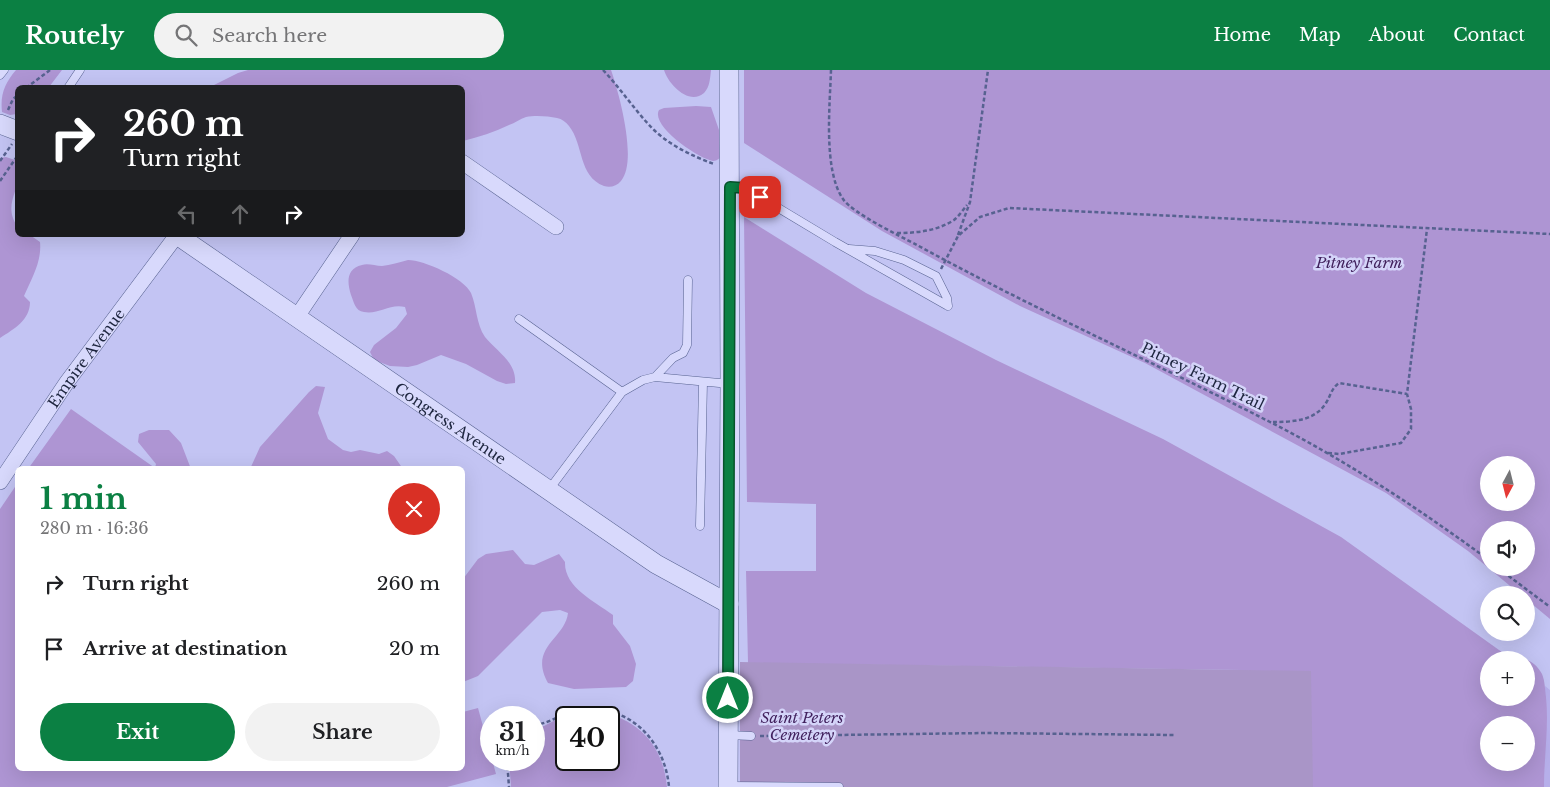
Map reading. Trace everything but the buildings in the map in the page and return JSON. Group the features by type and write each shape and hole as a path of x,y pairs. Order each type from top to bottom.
{"street":[{"path":"728,786 729,70"},
{"path":"3,118 15,137"},
{"path":"465,164 556,227"},
{"name":"Empire Avenue","path":"0,482 67,382 179,237"},
{"name":"Congress Avenue","path":"181,237 296,318 656,564 728,604"},
{"path":"296,318 351,237"}],"lane":[{"path":"0,75 4,70"},
{"path":"70,85 80,70"},
{"path":"730,187 745,188 847,249 948,306 947,298 936,276 904,260 875,250 847,249"},
{"path":"548,491 622,392 629,387 655,377 673,358 683,353 687,345 688,280"},
{"path":"519,320 622,392"},
{"path":"655,377 730,384"},
{"path":"700,526 703,382"},
{"path":"728,735 751,736"},
{"path":"728,786 839,787"}],"path":[{"path":"30,85 50,70"},
{"path":"603,70 652,128 672,143 696,157 717,165"},
{"name":"Pitney Farm Trail","path":"831,70 830,131 832,170 836,187 844,202 872,221 945,261 1272,422 1327,453 1435,522 1480,554"},
{"path":"936,276 958,236 970,202 988,70"},
{"path":"3,118 15,97"},
{"path":"0,161 15,137"},
{"path":"0,181 15,159"},
{"name":"Pitney Farm Trail","path":"895,233 915,233 936,229 956,219 970,202"},
{"path":"958,236 980,217 1009,208 1550,234"},
{"path":"1327,453 1339,454 1401,443 1411,429 1411,409 1407,394 1427,229"},
{"path":"1272,422 1295,422 1315,414 1326,404 1333,388 1339,384 1407,394"},
{"path":"1509,576 1550,607"},
{"path":"545,723 555,718 580,710 606,711 618,715 640,728 658,747 667,771 669,787"},
{"path":"751,736 986,733 1174,735"},
{"path":"508,771 509,787"}],"shaded area":[{"path":"1545,686 1550,690 1550,787 1544,787"}],"green space":[{"path":"16,70 62,70 51,85 15,85 15,114 10,115 2,112 3,94"},
{"path":"248,70 611,70 625,127 628,158 626,171 621,181 613,186 604,186 596,181 585,168 574,134 569,126 559,118 526,117 492,132 465,140 465,85 214,85"},
{"path":"664,70 711,70 709,85 704,93 698,96 686,95 674,87"},
{"name":"Pitney Farm","path":"744,70 1550,70 1550,619 1535,606 1535,586 1510,586 1498,576 1535,576 1535,521 1480,521 1480,561 1386,493 1145,363 1020,306 882,231 744,143"},
{"path":"711,107 719,130 720,158 716,161 706,159 677,141 668,133 658,117 659,110 664,108"},
{"path":"6,157 15,160 15,191 11,208 15,222 15,237 33,237 40,242 40,249 36,269 24,296 30,302 27,314 11,331 0,338 0,158"},
{"path":"744,217 866,293 996,360 1163,439 1341,537 1480,636 1480,641 1486,641 1500,651 1480,651 1480,706 1535,706 1536,665 1542,674 1546,697 1547,720 1544,787 1300,787 1242,670 748,663 746,571 816,571 816,504 747,502"},
{"path":"408,260 433,266 467,287 473,298 482,332 505,357 513,369 515,383 506,384 497,381 466,364 441,355 408,367 390,366 374,360 370,352 374,345 396,328 407,314 405,307 400,306 374,312 359,310 355,306 351,295 349,285 350,273 362,265 382,266"},
{"path":"316,386 325,387 318,413 328,439 343,450 351,452 360,450 379,454 387,451 394,456 401,466 251,466 260,447"},
{"path":"71,409 152,466 30,466"},
{"path":"149,430 169,430 181,443 190,466 156,466 156,464 138,442 139,434"},
{"path":"15,487 15,771 465,771 465,711 478,708 480,715 480,771 495,771 496,774 447,787 0,787 0,509"},
{"path":"513,550 525,564 534,565 559,554 565,562 569,579 575,586 589,599 613,615 613,624 630,646 636,664 633,681 626,687 574,689 548,683 543,671 542,661 549,644 565,622 568,613 560,610 542,612 478,676 465,681 465,576 478,559 486,554"},
{"name":"Saint Peters Cemetery","path":"740,662 1311,671 1313,787 740,787"},
{"path":"620,718 622,719 644,734 653,745 660,757 667,787 511,787 510,771 545,771 545,725 555,720 555,771 620,771"}],"route":[{"path":"728,698 730,187 745,188 760,197"}]}
